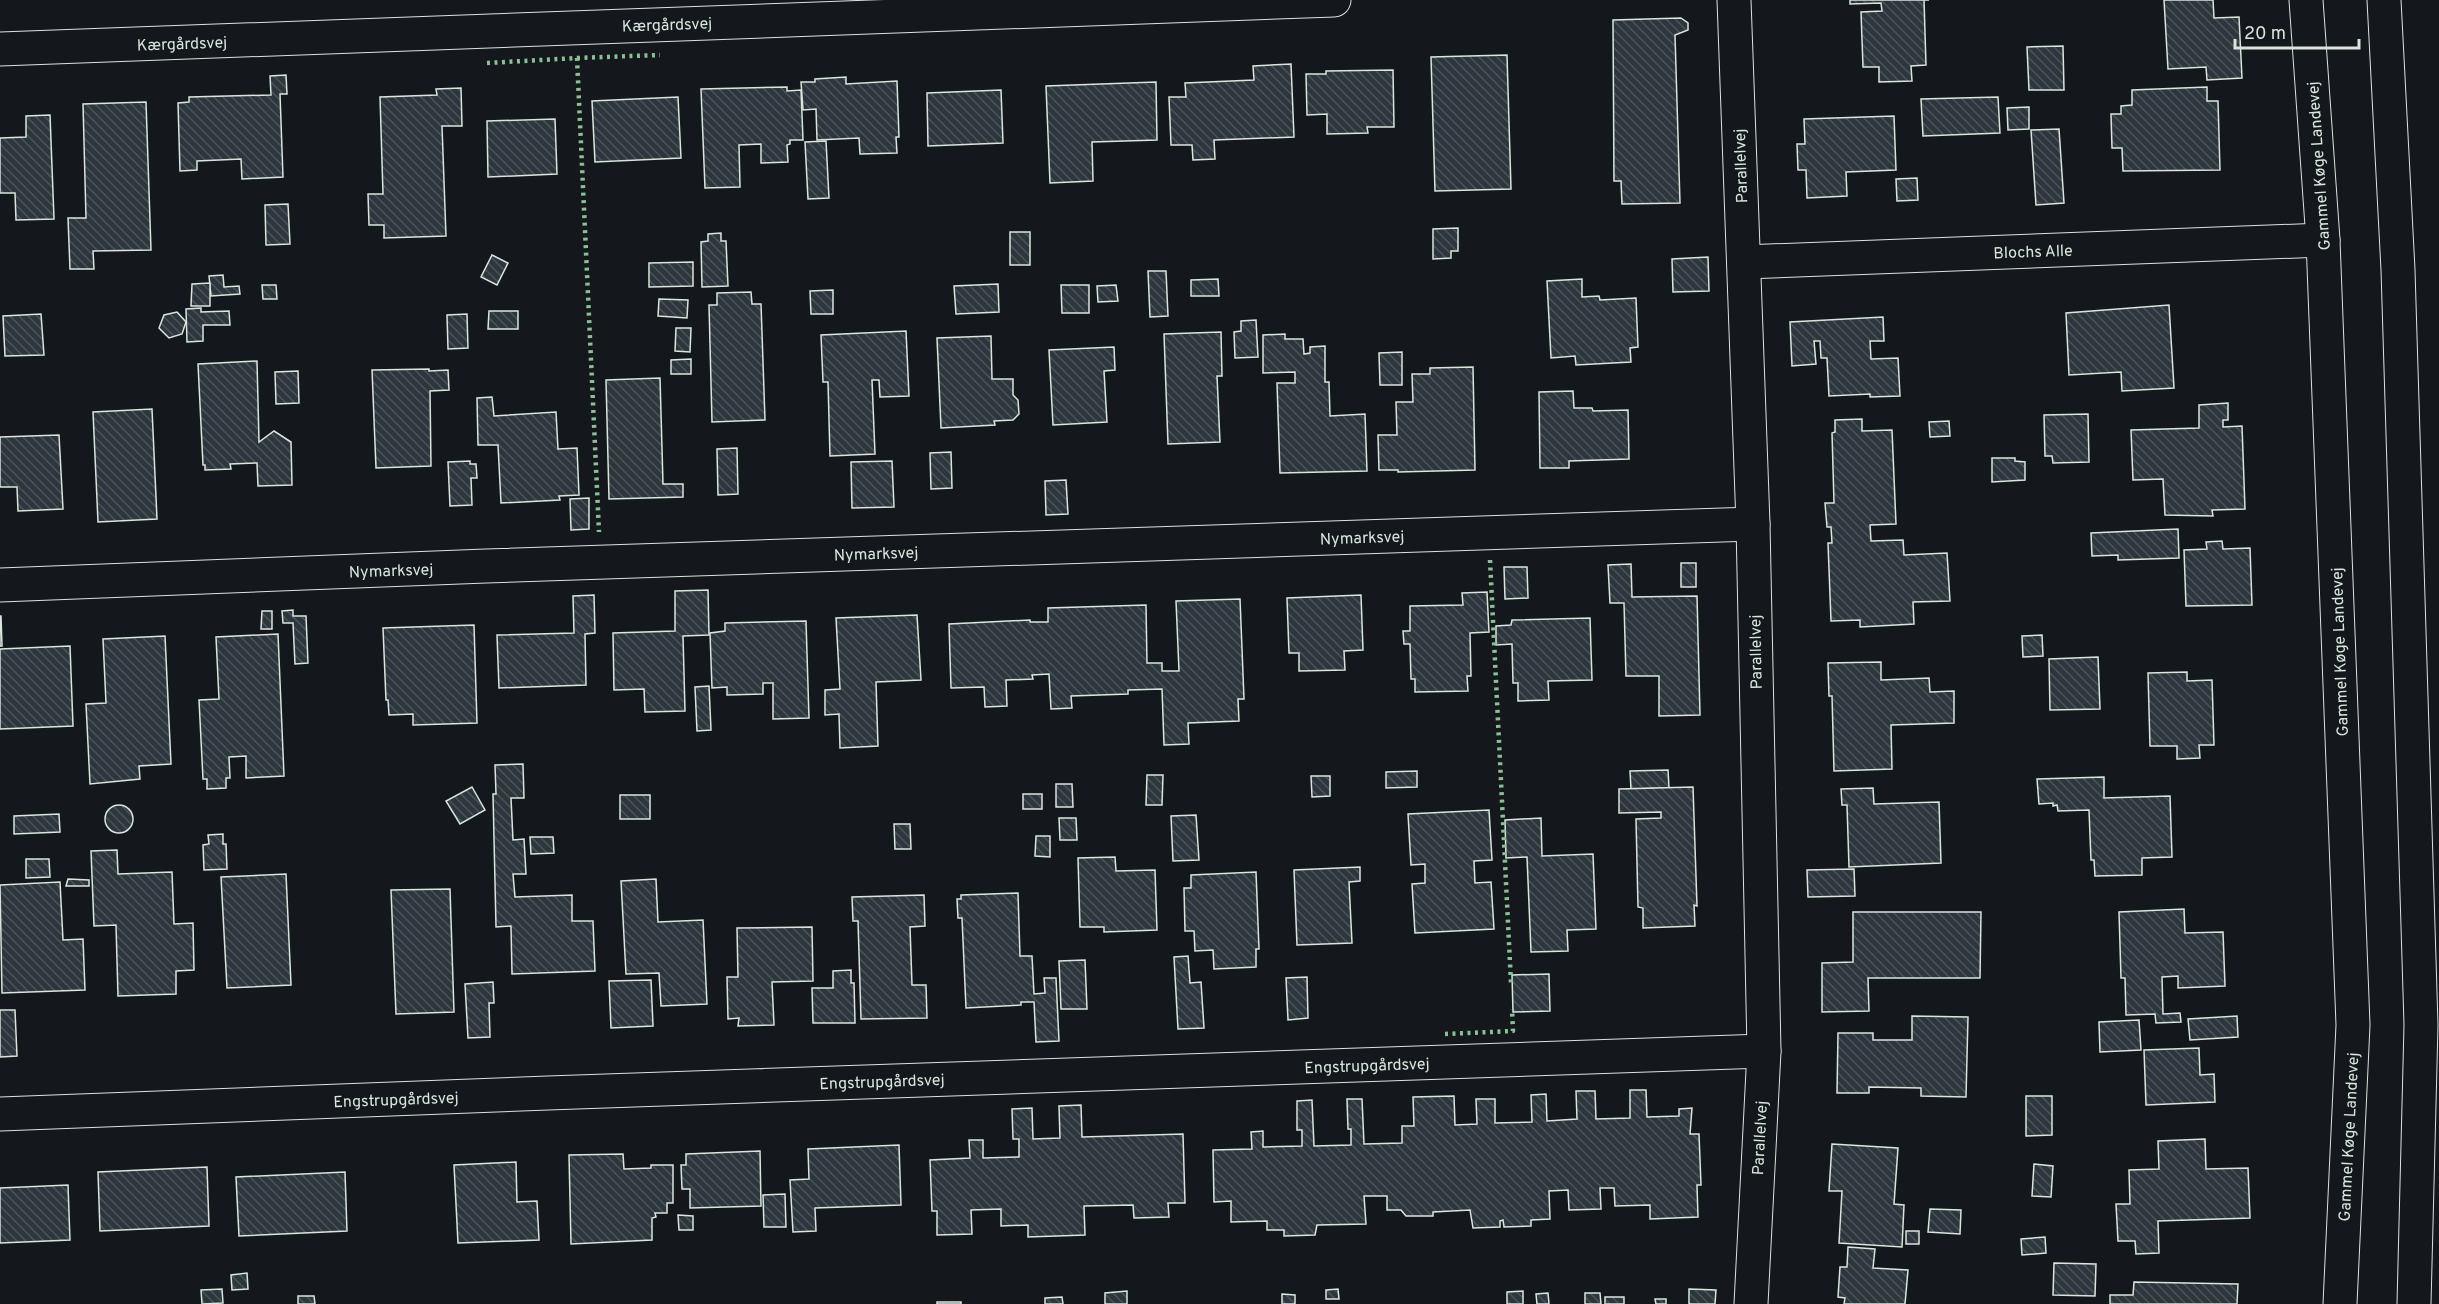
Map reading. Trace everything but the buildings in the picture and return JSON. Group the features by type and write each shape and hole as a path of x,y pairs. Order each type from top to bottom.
{"street":[{"name":"Kærgårdsvej","path":"0,49 1334,0"},
{"name":"Parallelvej","path":"1734,0 1753,524 1764,1051 1751,1304"},
{"name":"Gammel Køge Landevej","path":"2306,0 2323,240 2353,1025 2340,1304"},
{"path":"2384,0 2399,281 2421,1025 2414,1304"},
{"name":"Blochs Alle","path":"1744,262 2323,240"},
{"name":"Nymarksvej","path":"0,585 498,565 1753,524"},
{"name":"Engstrupgårdsvej","path":"0,1114 1764,1051"}],"hedge":[{"path":"577,58 660,55"},
{"path":"487,63 577,58 599,532"},
{"path":"1490,560 1511,983"},
{"path":"1445,1034 1513,1031 1512,1009"}]}
